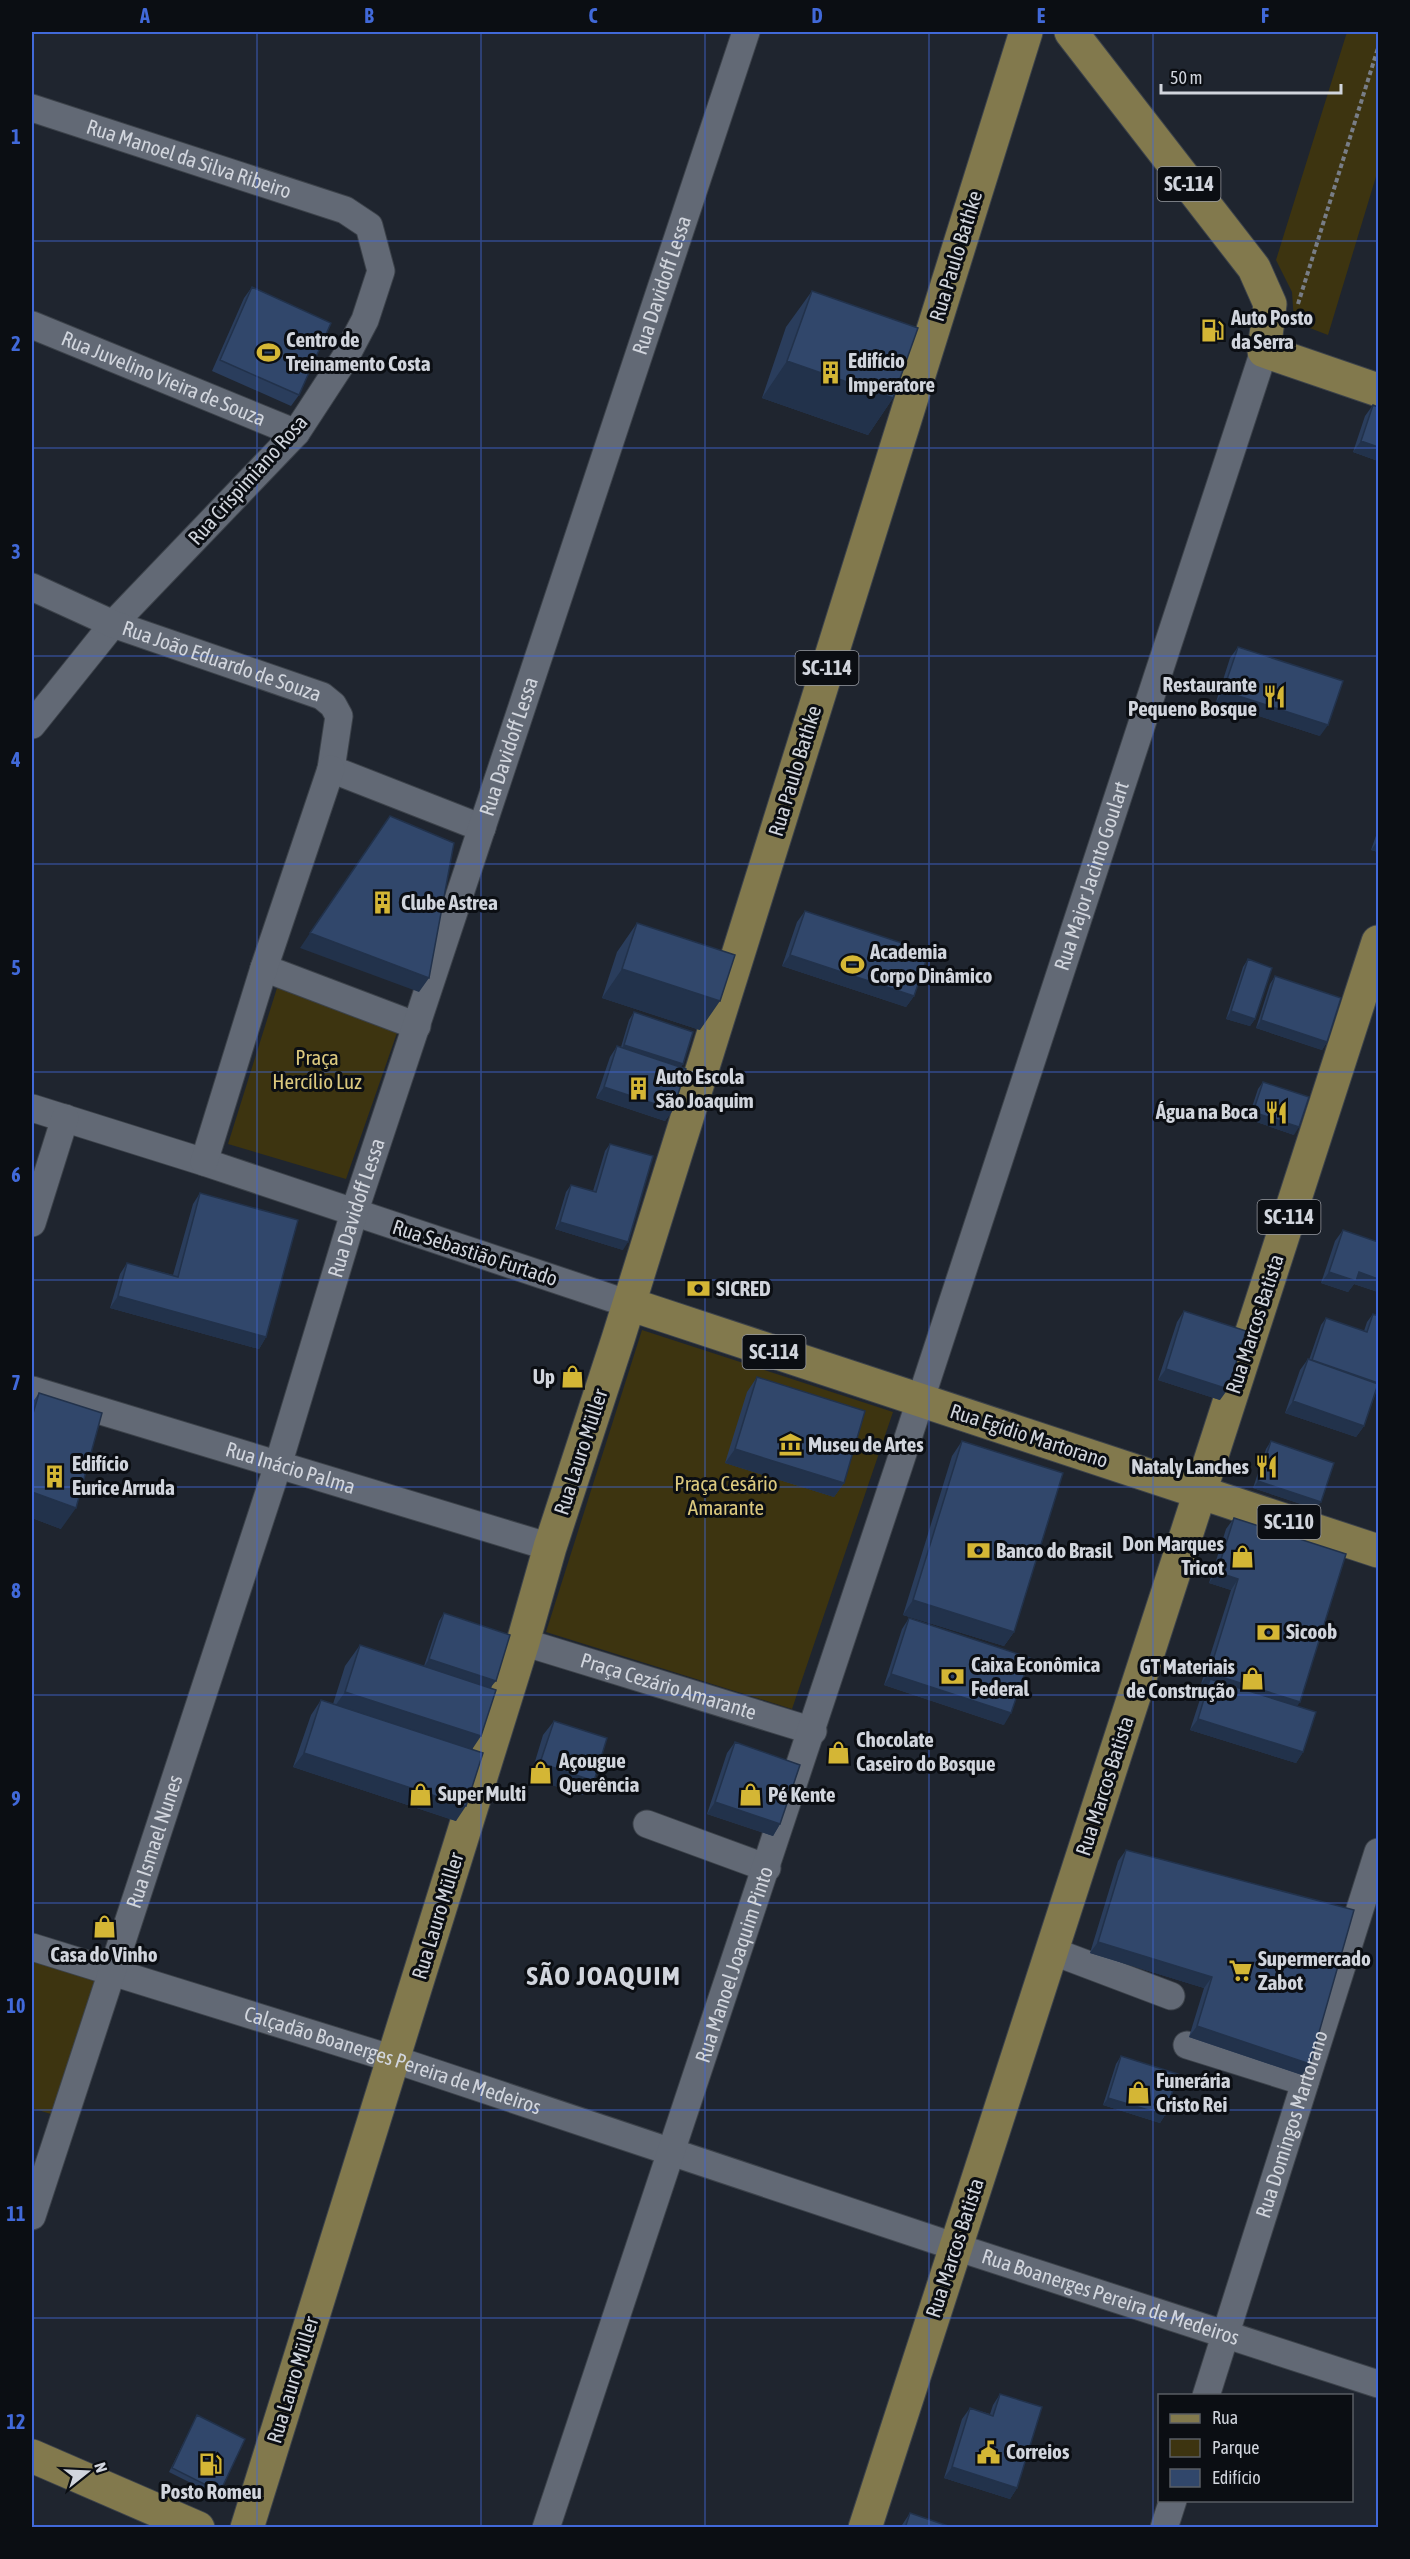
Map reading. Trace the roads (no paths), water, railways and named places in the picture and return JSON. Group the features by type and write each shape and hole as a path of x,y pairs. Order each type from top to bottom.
{"main road":[{"name":"Rua Paulo Bathke","path":"628,1304 1026,32"},
{"name":"SC-114","path":"1071,32 1254,268 1270,304 1264,351"},
{"path":"1264,351 1378,390"},
{"name":"Rua Marcos Batista","path":"865,2528 1378,945"},
{"name":"Rua Sebastião Furtado","path":"628,1304 919,1400"},
{"name":"Rua Lauro Müller","path":"247,2528 523,1642 550,1547 628,1304"},
{"name":"Rua Egídio Martorano","path":"919,1400 1378,1551"},
{"path":"32,2456 198,2528"}],"street":[{"name":"Rua Davidoff Lessa","path":"279,1465 354,1213 746,32"},
{"name":"Rua Manoel da Silva Ribeiro","path":"32,108 345,210"},
{"name":"Rua Crispimiano Rosa","path":"32,725 113,624 296,433 345,358 365,320 381,272 369,226 345,210"},
{"name":"Rua Juvelino Vieira de Souza","path":"32,325 296,433"},
{"name":"Rua Major Jacinto Goulart","path":"919,1400 1264,351"},
{"name":"Rua João Eduardo de Souza","path":"32,587 113,624 322,696 333,705 339,716 331,769"},
{"path":"204,1162 264,968 331,769 482,828"},
{"path":"264,968 417,1026"},
{"name":"Rua Sebastião Furtado","path":"32,1108 204,1162 628,1304"},
{"path":"32,1223 65,1118"},
{"name":"Rua Inácio Palma","path":"32,1390 550,1547"},
{"name":"Rua Manoel Joaquim Pinto","path":"546,2528 813,1731 919,1400"},
{"name":"Rua Ismael Nunes","path":"32,2216 42,2145 110,1973 279,1465"},
{"name":"Praça Cezário Amarante","path":"523,1642 813,1731"},
{"path":"647,1824 767,1868"},
{"name":"Rua Domingos Martorano","path":"1207,2394 1378,1852"},
{"name":"Calçadão Boanerges Pereira de Medeiros","path":"32,1947 393,2059 673,2152"},
{"path":"1052,1951 1171,1996"},
{"path":"1187,2045 1305,2082"},
{"name":"Rua Boanerges Pereira de Medeiros","path":"673,2152 1378,2384"},
{"path":"1164,2528 1172,2502"}],"place":[{"name":"Auto Posto da Serra","path":"1213,330"},
{"name":"Centro de Treinamento Costa","path":"268,352"},
{"name":"Edifício Imperatore","path":"830,373"},
{"name":"Restaurante Pequeno Bosque","path":"1275,697"},
{"name":"Clube Astrea","path":"383,903"},
{"name":"Academia Corpo Dinâmico","path":"852,964"},
{"name":"Auto Escola São Joaquim","path":"638,1089"},
{"name":"Água na Boca","path":"1276,1112"},
{"name":"SICRED","path":"698,1289"},
{"name":"Up","path":"573,1377"},
{"name":"Museu de Artes","path":"790,1445"},
{"name":"Nataly Lanches","path":"1267,1467"},
{"name":"Edifício Eurice Arruda","path":"54,1476"},
{"name":"Banco do Brasil","path":"978,1551"},
{"name":"Don Marques Tricot","path":"1242,1556"},
{"name":"Sicoob","path":"1268,1632"},
{"name":"Caixa Econômica Federal","path":"953,1677"},
{"name":"GT Materiais de Construção","path":"1253,1679"},
{"name":"Chocolate Caseiro do Bosque","path":"838,1752"},
{"name":"Açougue Querência","path":"541,1773"},
{"name":"Super Multi","path":"420,1794"},
{"name":"Pé Kente","path":"750,1795"},
{"name":"Casa do Vinho","path":"104,1927"},
{"name":"Supermercado Zabot","path":"1240,1971"},
{"name":"Funerária Cristo Rei","path":"1138,2093"},
{"name":"Correios","path":"988,2452"},
{"name":"Posto Romeu","path":"211,2464"}],"district":[{"name":"SÃO JOAQUIM","path":"604,1976"}],"park label":[{"name":"Praça Hercílio Luz","path":"317,1070"},
{"name":"Praça Cesário Amarante","path":"726,1496"}]}
